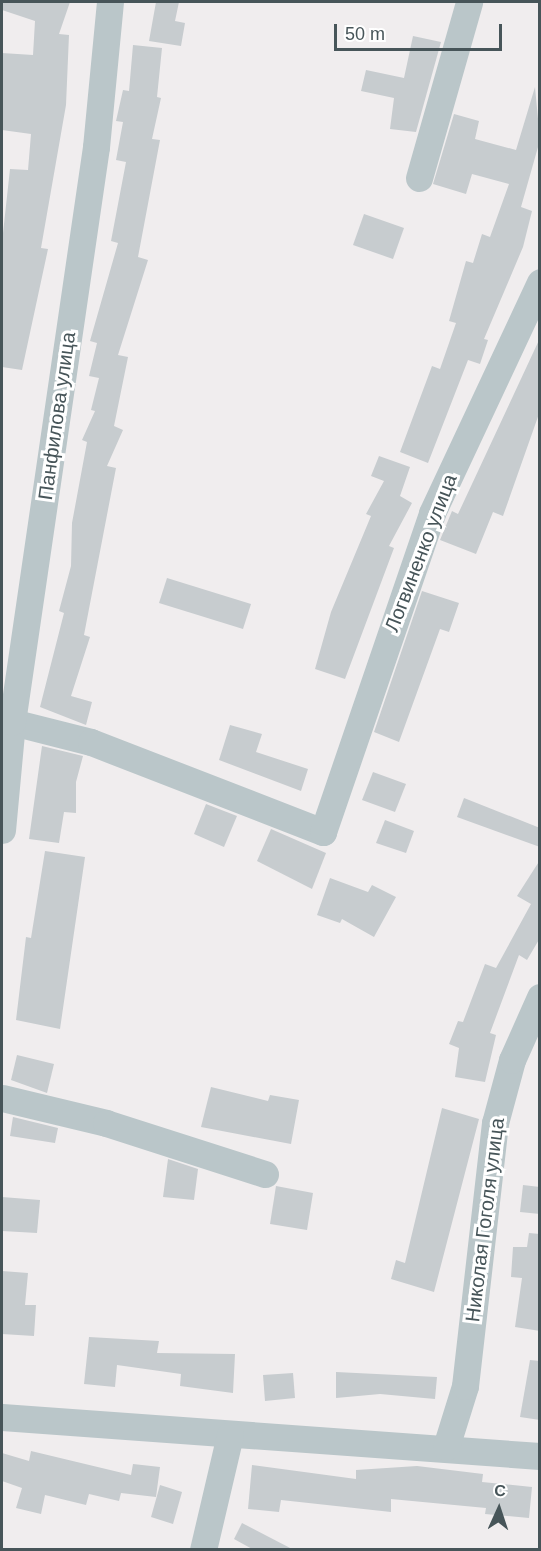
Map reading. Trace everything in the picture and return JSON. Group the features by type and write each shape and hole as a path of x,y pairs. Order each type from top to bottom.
{"street":[{"name":"Панфилова улица","path":"2,830 12,722 96,147 110,2"},
{"path":"419,178 469,2"},
{"name":"Логвиненко улица","path":"12,722 91,742 322,832 432,513 540,282"},
{"name":"Николая Гоголя улица","path":"446,1447 465,1386 495,1123 512,1060 540,997"},
{"path":"2,1098 106,1123 265,1174"},
{"path":"2,1416 230,1435 446,1447 540,1456"},
{"path":"203,1550 230,1435"}],"building":[{"path":"2,2 70,2 59,34 69,35 66,105 41,248 48,249 22,370 2,367 2,242 10,169 28,170 31,134 2,130 2,53 33,55 35,21 2,10"},
{"path":"156,2 179,2 175,21 185,23 181,46 149,41"},
{"path":"413,36 441,42 416,132 390,129 394,98 361,91 366,70 404,78"},
{"path":"133,45 162,48 157,97 161,98 152,139 160,140 138,257 148,260 118,355 128,357 114,426 123,430 107,466 116,468 84,635 90,637 71,696 92,702 86,725 40,707 64,613 59,611 71,566 72,523 87,442 82,440 95,411 91,410 99,378 89,376 97,343 90,341 118,243 111,241 126,162 116,160 123,122 116,121 123,90 129,91"},
{"path":"535,87 540,140 521,207 532,211 523,247 484,339 488,340 480,364 468,360 428,463 400,452 432,366 440,369 456,323 449,321 466,261 473,263 482,234 490,237 509,184 472,174 466,194 433,184 454,114 479,121 475,139 516,150"},
{"path":"364,214 404,228 393,259 353,245"},
{"path":"540,338 540,411 503,516 493,512 476,554 440,540 452,511 458,514"},
{"path":"379,456 410,467 400,496 412,503 389,546 394,548 345,679 315,669 331,612 371,516 366,514 384,481 371,476"},
{"path":"167,578 251,604 243,629 159,603"},
{"path":"422,591 459,603 449,632 440,629 399,742 374,732"},
{"path":"230,725 262,734 256,752 308,769 301,791 219,760"},
{"path":"42,746 83,756 76,782 76,813 64,812 59,843 29,839"},
{"path":"373,772 406,784 395,812 362,800"},
{"path":"464,798 540,828 540,847 457,817"},
{"path":"206,804 237,816 224,847 194,834"},
{"path":"385,820 414,831 406,853 376,843"},
{"path":"271,829 326,853 312,889 257,861"},
{"path":"45,851 85,857 60,1029 16,1020 26,937 31,938"},
{"path":"540,860 540,938 527,960 519,955 490,1033 496,1035 485,1082 455,1077 459,1048 449,1044 458,1021 463,1022 485,964 496,968 531,904 517,896"},
{"path":"330,878 368,892 372,885 396,897 374,937 342,919 340,923 317,915"},
{"path":"17,1055 54,1064 47,1093 11,1080"},
{"path":"211,1087 268,1101 270,1095 299,1100 291,1144 201,1127"},
{"path":"442,1108 479,1119 434,1292 391,1279 396,1260 405,1263"},
{"path":"13,1117 58,1128 55,1143 10,1136"},
{"path":"168,1159 198,1169 194,1200 163,1197"},
{"path":"523,1185 540,1187 540,1214 520,1212"},
{"path":"276,1186 313,1193 307,1230 270,1224"},
{"path":"2,1197 40,1200 37,1233 2,1231"},
{"path":"529,1233 540,1234 540,1331 515,1327 522,1278 511,1277 513,1247 527,1247"},
{"path":"2,1271 28,1273 25,1305 36,1305 34,1336 2,1334"},
{"path":"89,1337 159,1341 157,1353 235,1354 233,1393 180,1386 181,1374 117,1365 115,1387 84,1384"},
{"path":"530,1360 540,1361 540,1420 520,1417"},
{"path":"336,1372 437,1377 435,1399 380,1394 336,1398"},
{"path":"293,1373 295,1398 265,1401 263,1375"},
{"path":"31,1451 131,1475 133,1464 160,1467 156,1497 121,1493 119,1501 89,1494 86,1505 45,1495 41,1514 16,1508 22,1488 2,1481 2,1453 29,1461"},
{"path":"252,1465 356,1479 356,1470 417,1466 483,1474 482,1482 532,1487 529,1518 485,1514 486,1508 391,1499 391,1512 281,1500 279,1512 248,1509"},
{"path":"160,1485 182,1492 173,1524 151,1517"},
{"path":"242,1523 294,1550 254,1550 234,1539"}]}
